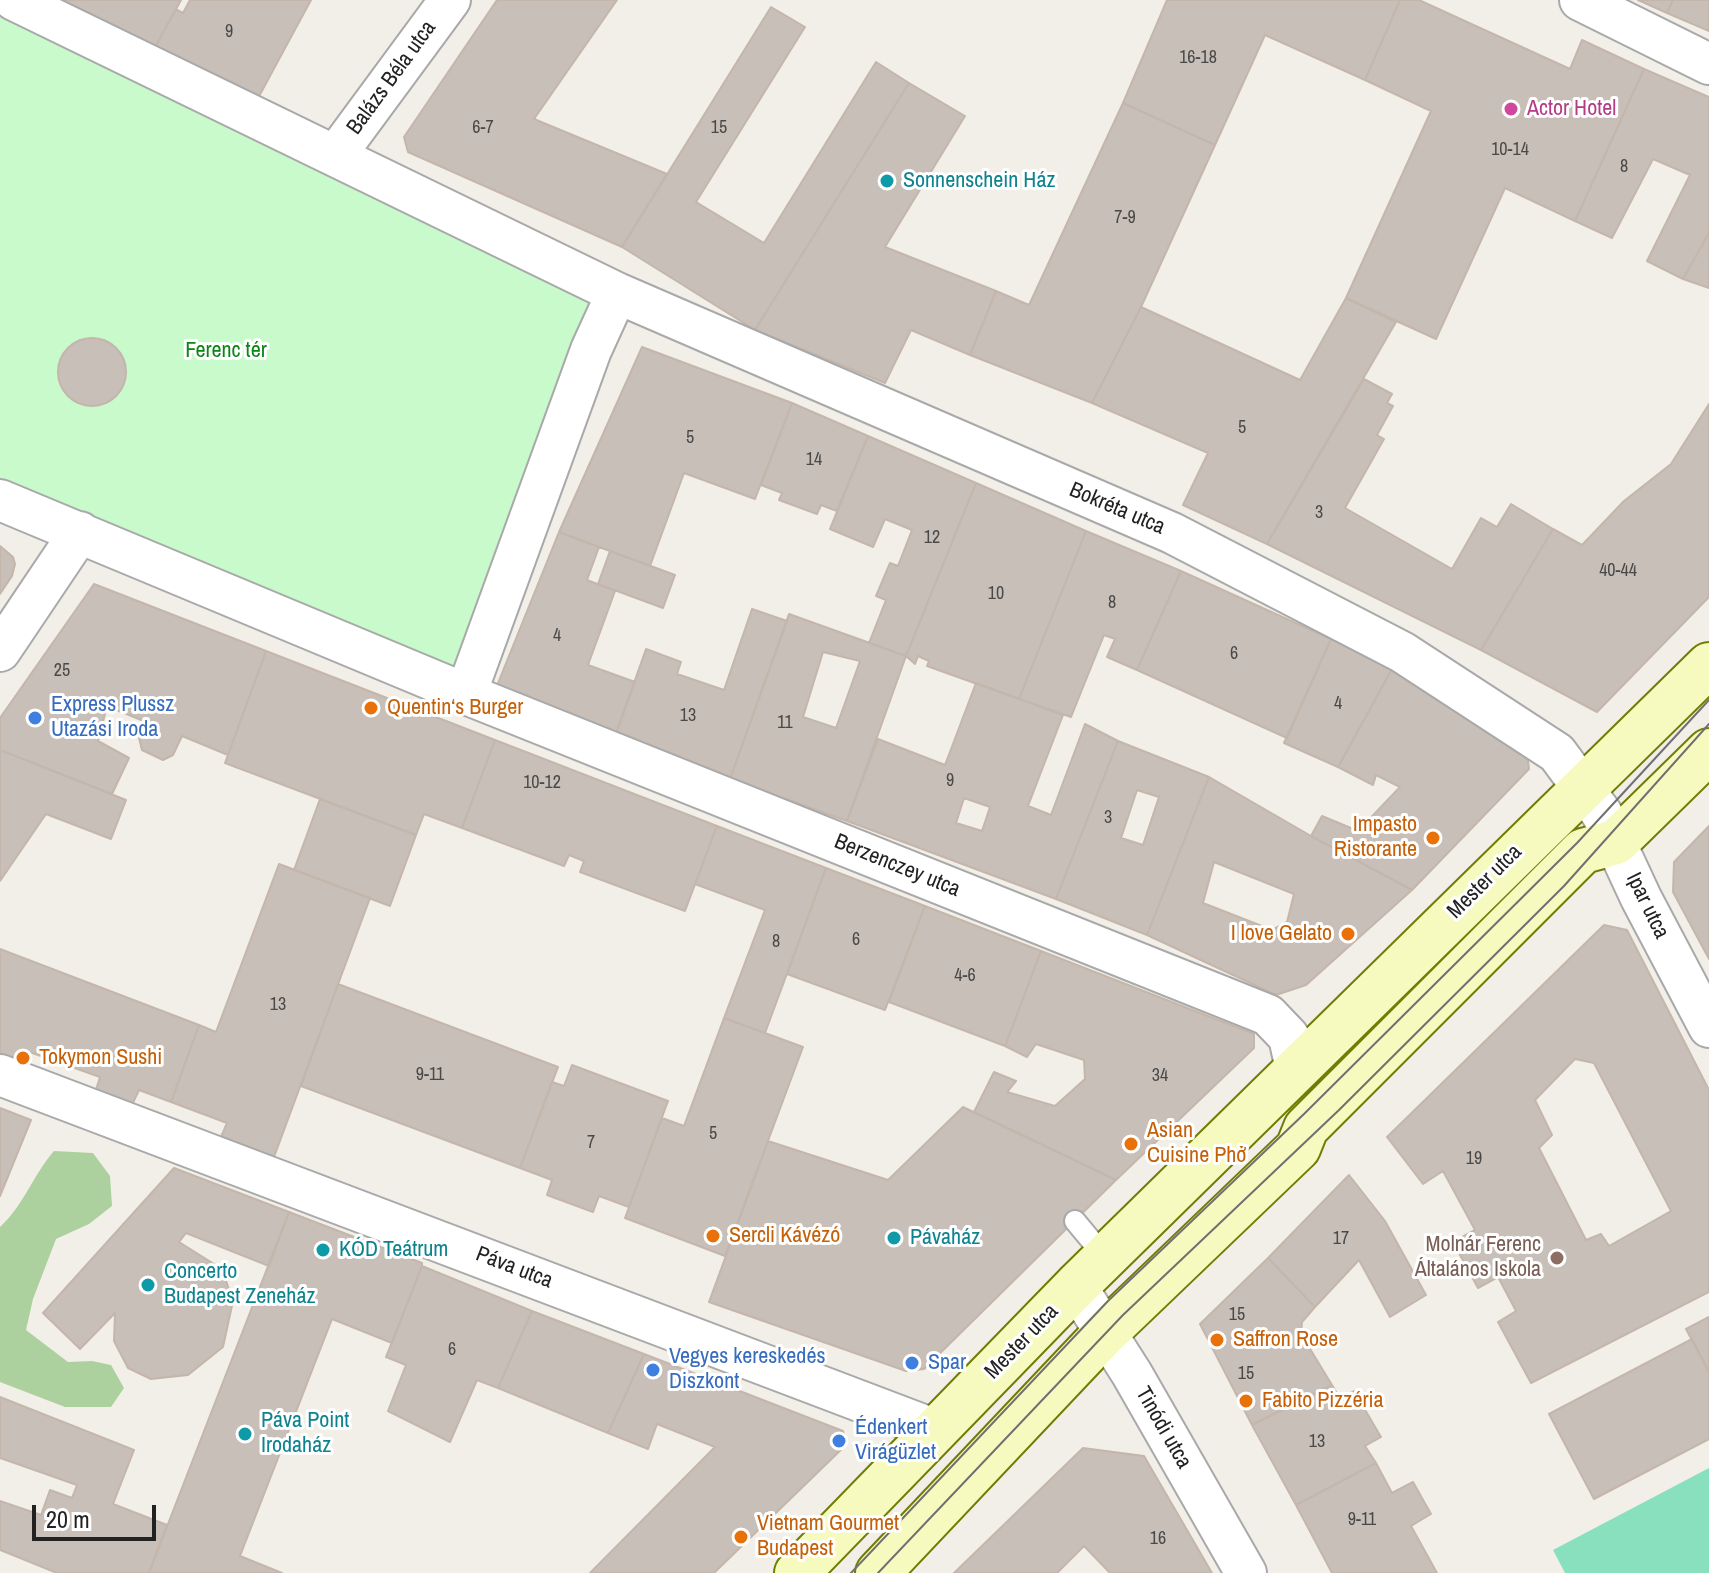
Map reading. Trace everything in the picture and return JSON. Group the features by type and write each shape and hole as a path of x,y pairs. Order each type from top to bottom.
{"street":[{"path":"0,500 466,694 591,350 617,293 14,0"},
{"name":"Balázs Béla utca","path":"335,156 450,0"},
{"path":"1580,0 1709,64"},
{"name":"Bokréta utca","path":"617,293 1172,533 1402,652 1557,753 1584,785"},
{"path":"0,651 80,532"},
{"name":"Mester utca","path":"878,1573 1106,1332 1298,1148 1282,1122 1296,1069 1709,665"},
{"name":"Berzenczey utca","path":"466,694 1268,1015 1289,1037 1296,1069"},
{"name":"Mester utca","path":"797,1573 1090,1272 1282,1122 1709,751"},
{"name":"Ipar utca","path":"1584,785 1600,847 1709,1027"},
{"name":"Páva utca","path":"0,1075 936,1430"},
{"name":"Tinódi utca","path":"1090,1272 1106,1332 1246,1573"}],"lane":[{"path":"1075,1221 1090,1272"}],"green space":[{"name":"Ferenc tér","path":"0,0 617,293 466,694 0,500"},
{"path":"54,1151 93,1153 110,1176 112,1206 89,1224 56,1239 33,1299 26,1330 68,1362 92,1361 111,1365 124,1388 111,1407 65,1407 0,1382 0,1227 16,1209"},
{"path":"1709,1468 1709,1573 1565,1573 1553,1550"}],"building":[{"path":"47,0 181,0 153,51"},
{"path":"190,0 311,0 257,100 153,51 176,9 183,13"},
{"path":"497,0 617,0 534,119 667,174 622,247 408,152 404,137"},
{"path":"1167,0 1400,0 1365,80 1265,35 1215,145 1123,103"},
{"path":"1400,0 1419,0 1570,69 1582,40 1644,69 1575,221 1505,188 1436,339 1346,298 1431,111 1365,80"},
{"path":"1638,0 1673,0 1667,13"},
{"path":"1673,0 1709,0 1709,31 1667,13"},
{"name":"Sonnenschein Ház","path":"771,7 805,27 696,202 764,243 876,62 909,83 755,330 622,247"},
{"path":"1644,69 1709,97 1709,233 1683,279 1647,261 1690,175 1653,159 1612,238 1575,221"},
{"name":"Sonnenschein Ház","path":"909,83 965,116 885,247 996,291 970,355 911,330 885,383 755,330"},
{"path":"1123,103 1215,145 1141,307 1092,403 970,355 996,291 1029,305"},
{"path":"1709,233 1709,288 1683,279"},
{"path":"1346,298 1396,322 1267,544 1183,505 1208,453 1092,403 1141,307 1300,380"},
{"path":"85,338 99,338 111,343 121,353 126,372 121,391 111,401 99,406 85,406 73,401 63,391 58,379 58,365 63,353 73,343"},
{"path":"642,347 792,403 755,499 684,473 650,566 559,532"},
{"path":"1364,379 1392,394 1387,403 1393,406 1377,435 1384,439 1345,508 1452,569 1481,518 1497,527 1511,504 1553,529 1481,650 1267,544"},
{"path":"792,403 868,436 837,511 821,505 817,514 779,500 782,493 761,485"},
{"path":"1709,404 1709,597 1597,712 1481,650 1553,529 1582,545 1624,501 1671,464"},
{"path":"868,436 976,483 906,656 869,643 886,600 876,596 890,563 898,566 912,530 885,519 873,547 830,529"},
{"path":"976,483 1086,531 1019,699 927,666 929,661 918,656 915,664 906,656"},
{"path":"1086,531 1181,571 1137,670 1107,657 1115,639 1104,635 1071,717 1019,699"},
{"path":"559,532 599,547 587,580 615,591 588,665 635,682 613,742 492,698"},
{"path":"0,546 13,557 15,564 12,576 0,594"},
{"path":"610,551 675,575 663,608 598,584"},
{"path":"1181,571 1331,639 1287,738 1137,670"},
{"path":"94,584 266,651 228,755 182,736 173,755 163,760 142,750 139,738 146,722 107,706 98,741 129,758 112,794 0,750 0,718"},
{"path":"752,609 787,621 730,779 613,742 646,649 681,662 677,674 724,690"},
{"path":"789,614 906,656 847,821 730,779","holes":["823,652 860,661 836,728 803,717"]},
{"path":"1331,639 1392,669 1338,767 1284,743"},
{"path":"266,651 495,740 462,828 424,814 416,835 225,763"},
{"path":"1392,669 1527,752 1529,769 1412,890 1311,836 1322,816 1358,831 1400,787 1376,775 1373,785 1338,767"},
{"path":"976,683 1063,715 1028,806 1051,815 1085,724 1118,741 1056,899 847,821 878,739 945,765","holes":["964,798 990,807 982,831 956,823"]},
{"path":"495,740 717,826 685,911 580,872 584,861 569,855 564,866 462,828"},
{"path":"1118,741 1209,777 1147,935 1056,899","holes":["1137,790 1159,797 1143,845 1121,838"]},
{"path":"0,750 126,800 111,839 46,814 0,881"},
{"path":"1209,777 1412,890 1306,985 1276,995 1147,935","holes":["1214,862 1294,894 1287,922 1272,930 1203,903"]},
{"path":"320,799 416,835 390,906 294,870"},
{"path":"717,826 826,868 765,1033 724,1018 765,910 695,884"},
{"path":"1709,826 1709,959 1673,892 1674,862"},
{"path":"279,864 370,898 274,1157 221,1137 227,1123 171,1102 199,1025 216,1032"},
{"path":"826,868 925,906 885,1010 787,974"},
{"path":"925,906 1041,951 1005,1046 889,1002"},
{"path":"1604,925 1627,930 1709,1090 1709,1292 1531,1383 1498,1322 1516,1311 1498,1277 1478,1288 1453,1242 1475,1230 1443,1171 1423,1184 1387,1137","holes":["1575,1059 1594,1063 1671,1211 1609,1246 1601,1234 1586,1240 1539,1148 1552,1135 1535,1100"]},
{"path":"0,949 199,1025 171,1102 139,1090 131,1107 95,1093 100,1077 24,1050 17,1061 0,1055"},
{"path":"1041,951 1254,1034 1254,1048 1116,1180 974,1112 994,1072 1016,1081 1007,1092 1055,1106 1085,1079 1084,1060 1036,1044 1027,1057 1005,1046"},
{"path":"338,984 558,1067 520,1168 301,1086"},
{"path":"724,1018 803,1047 725,1256 625,1218 662,1118 684,1126"},
{"path":"572,1065 668,1101 629,1207 599,1196 593,1212 547,1195 552,1180 520,1168 552,1082 564,1086"},
{"name":"Pávaház","path":"963,1107 1116,1180 924,1369 906,1371 709,1302 768,1141 888,1180"},
{"path":"0,1108 31,1120 0,1196"},
{"name":"Concerto Budapest Zeneház","path":"174,1168 289,1212 269,1266 186,1233 179,1242 222,1269 233,1301 223,1347 188,1375 151,1379 128,1368 114,1341 115,1313 80,1349 43,1313"},
{"path":"1349,1175 1385,1221 1426,1295 1390,1317 1359,1260 1315,1307 1268,1258"},
{"name":"Páva Point Irodaház","path":"289,1212 422,1263 422,1266 392,1343 332,1319 240,1556 282,1573 149,1573"},
{"path":"1268,1258 1315,1307 1302,1322 1301,1334 1332,1385 1252,1425 1200,1324"},
{"path":"422,1266 532,1311 498,1388 477,1380 450,1442 388,1411 406,1365 386,1357"},
{"path":"532,1311 644,1354 608,1433 498,1388"},
{"path":"1709,1317 1709,1372 1686,1329"},
{"path":"1692,1339 1709,1372 1709,1439 1594,1499 1549,1414"},
{"path":"644,1354 843,1431 847,1444 714,1573 590,1573 715,1447 657,1424 648,1449 608,1433"},
{"path":"1332,1385 1340,1399 1354,1391 1381,1437 1365,1446 1376,1463 1296,1505 1252,1425"},
{"path":"0,1397 134,1450 113,1504 167,1525 149,1573 57,1573 0,1550 0,1501 41,1515 50,1490 72,1498 77,1485 0,1458"},
{"path":"1083,1448 1144,1456 1212,1573 1110,1573 1084,1546 1057,1573 954,1573"},
{"path":"1376,1463 1392,1493 1413,1482 1431,1514 1411,1526 1437,1573 1332,1573 1296,1505"}],"tram line":[{"path":"851,1573 1108,1301 1304,1114 1577,843 1709,700"},
{"path":"878,1573 1123,1315 1339,1110 1564,886 1709,724"}],"place":[{"name":"Actor Hotel","path":"1511,109"},
{"name":"Sonnenschein Ház","path":"887,181"},
{"name":"Quentin‘s Burger","path":"371,708"},
{"name":"Express Plussz Utazási Iroda","path":"35,718"},
{"name":"Impasto Ristorante","path":"1433,838"},
{"name":"I love Gelato","path":"1348,934"},
{"name":"Tokymon Sushi","path":"23,1058"},
{"name":"Asian Cuisine Phở","path":"1131,1144"},
{"name":"Sercli Kávézó","path":"713,1236"},
{"name":"Pávaház","path":"894,1238"},
{"name":"KÓD Teátrum","path":"323,1250"},
{"name":"Molnár Ferenc Általános Iskola","path":"1557,1258"},
{"name":"Concerto Budapest Zeneház","path":"148,1285"},
{"name":"Saffron Rose","path":"1217,1340"},
{"name":"Spar","path":"912,1363"},
{"name":"Vegyes kereskedés Diszkont","path":"653,1370"},
{"name":"Fabito Pizzéria","path":"1246,1401"},
{"name":"Páva Point Irodaház","path":"245,1434"},
{"name":"Édenkert Virágüzlet","path":"839,1441"},
{"name":"Vietnam Gourmet Budapest","path":"741,1537"}]}
